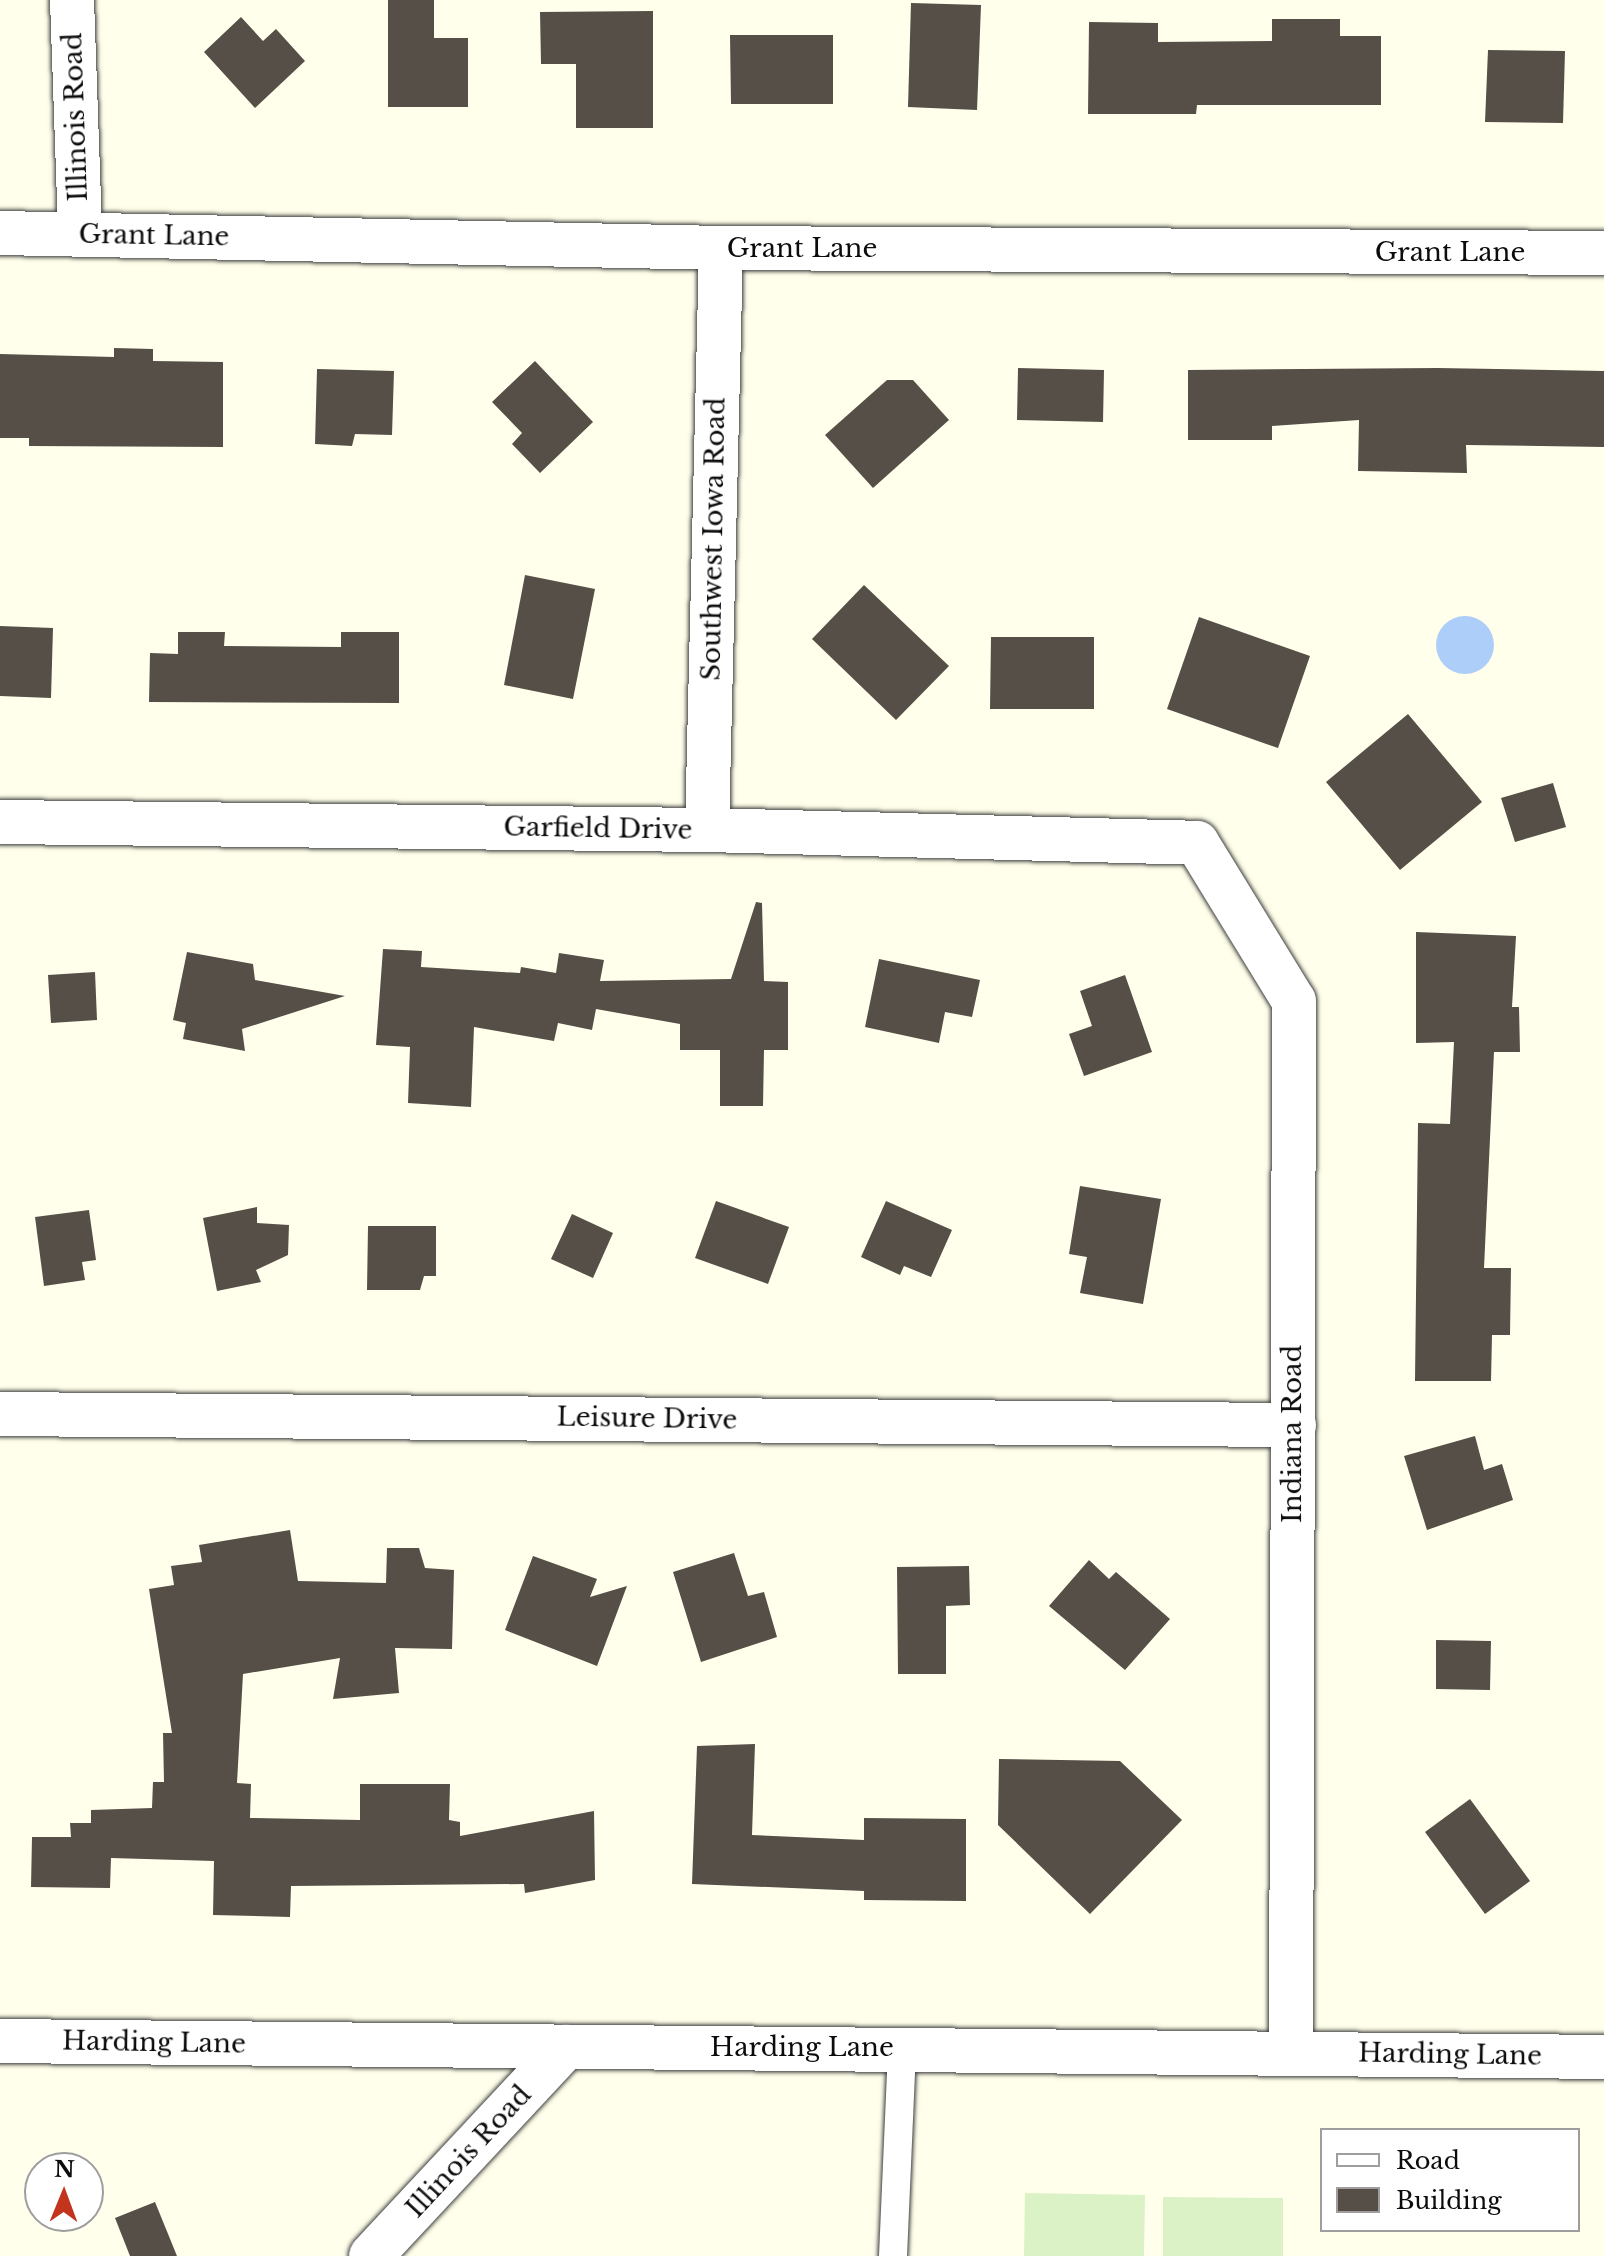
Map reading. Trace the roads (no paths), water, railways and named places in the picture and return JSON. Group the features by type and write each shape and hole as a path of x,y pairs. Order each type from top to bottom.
{"street":[{"name":"Illinois Road","path":"72,0 80,234"},
{"name":"Grant Lane","path":"0,233 721,248 1604,253"},
{"name":"Southwest Iowa Road","path":"707,830 721,248"},
{"name":"Garfield Drive","path":"0,822 707,830 1197,843"},
{"name":"Indiana Road","path":"1197,843 1294,1001 1291,2052"},
{"name":"Leisure Drive","path":"0,1414 1294,1425"},
{"name":"Harding Lane","path":"0,2041 902,2047 1604,2057"},
{"name":"Illinois Road","path":"371,2256 566,2047"}],"lane":[{"path":"893,2256 902,2047"}],"water":[{"path":"1465,616 1476,618 1485,625 1492,634 1492,656 1485,665 1476,672 1465,674 1454,672 1445,665 1438,656 1436,645 1438,634 1445,625 1454,618"}]}
